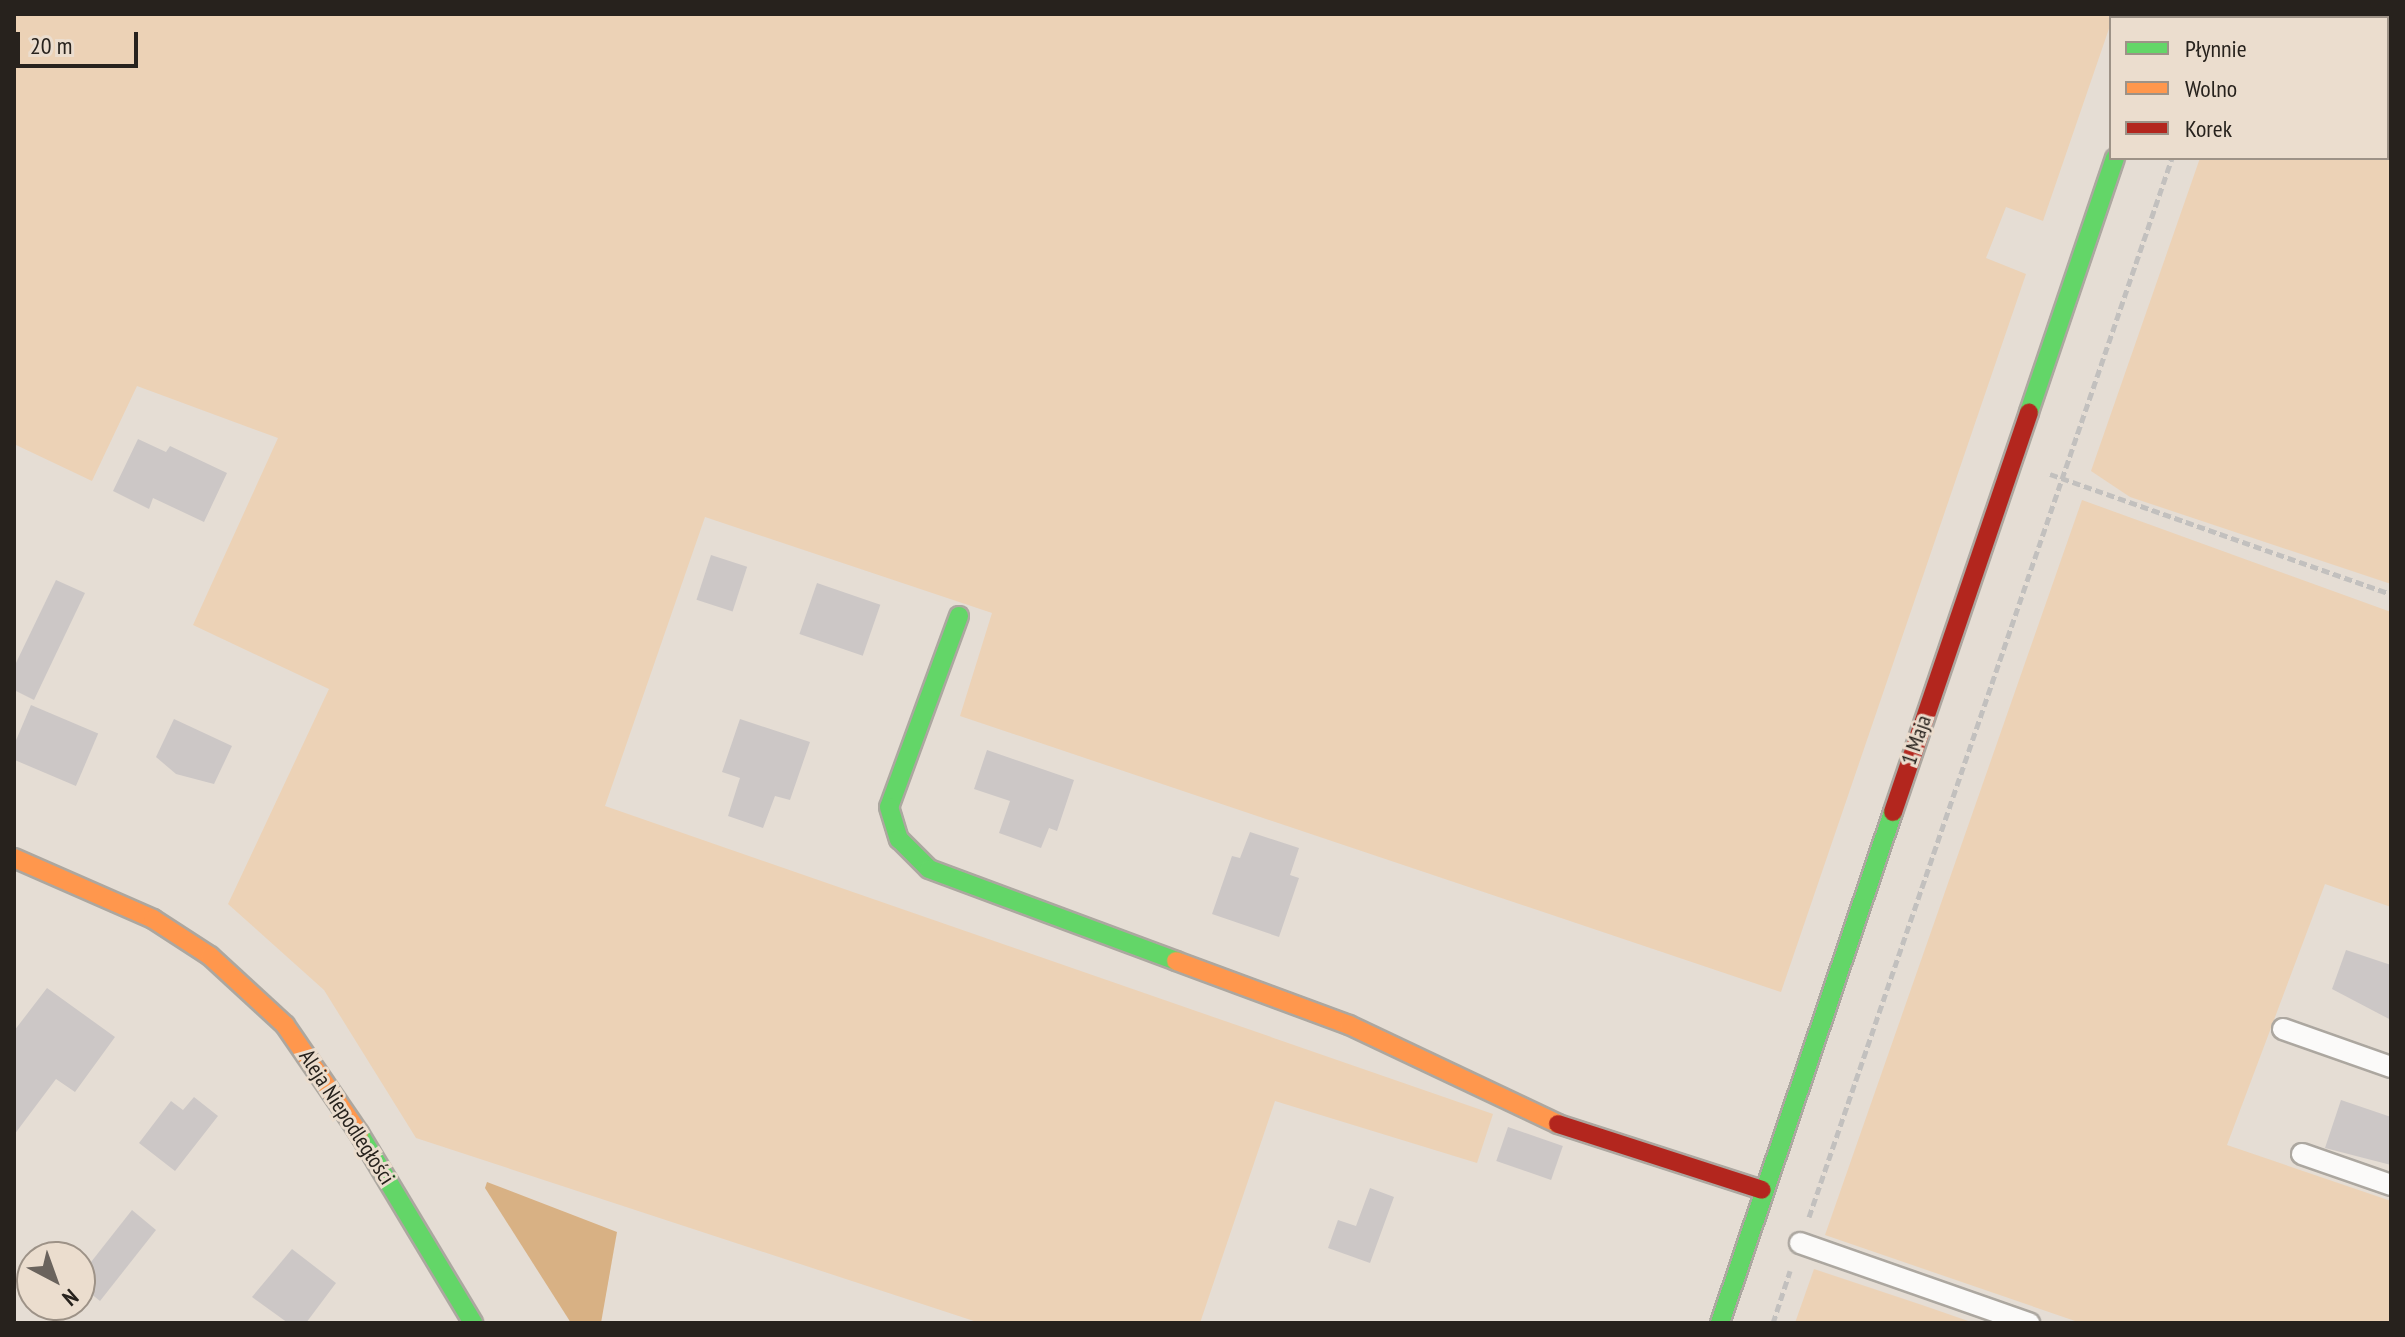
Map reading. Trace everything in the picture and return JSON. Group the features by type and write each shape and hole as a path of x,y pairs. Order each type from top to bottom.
{"street":[{"name":"1 Maja","path":"1720,1323 1762,1190 2114,160"},
{"path":"959,616 889,807 899,839 929,869 1349,1025 1557,1124 1762,1190"},
{"name":"Aleja Niepodległości","path":"14,858 153,919 210,956 285,1025 325,1076 473,1323"}],"lane":[{"path":"2283,1029 2391,1067"},
{"path":"2302,1154 2391,1185"},
{"path":"1800,1243 2029,1323"}],"path":[{"path":"1773,1323 2171,160"},
{"path":"2088,490 2391,594"}],"shaded area":[{"path":"14,14 2114,14 2109,16 2109,29 2043,221 2006,207 1986,258 2026,274 1781,992 960,716 992,613 705,517 605,806 1493,1114 1477,1163 1275,1101 1200,1323 980,1323 416,1138 324,990 228,904 329,689 193,625 278,438 137,386 92,481 14,444"},
{"path":"2391,86 2391,584 2130,497 2091,471 2199,160 2389,160"},
{"path":"2082,500 2391,612 2391,907 2325,884 2227,1145 2391,1201 2391,1323 2081,1323 1825,1235"},
{"path":"487,1182 617,1232 601,1323 571,1323 485,1188"},
{"path":"1814,1269 1922,1305 1974,1323 1795,1323"}],"building":[{"path":"138,439 166,452 170,446 227,473 204,522 153,498 149,509 113,491"},
{"path":"711,555 747,567 733,611 696,600"},
{"path":"56,580 85,593 34,700 14,690 14,667"},
{"path":"817,583 880,605 863,656 799,634"},
{"path":"31,705 98,734 76,786 14,760 14,745"},
{"path":"174,719 232,746 214,784 176,774 156,757"},
{"path":"740,719 810,742 790,800 775,796 763,828 728,816 740,778 722,772"},
{"path":"987,750 1074,780 1057,831 1049,828 1041,848 999,833 1010,801 974,789"},
{"path":"1250,832 1299,848 1290,875 1299,878 1279,937 1212,914 1232,856 1240,858"},
{"path":"2346,950 2391,965 2391,1020 2332,989"},
{"path":"47,988 115,1037 75,1092 56,1079 14,1135 14,1031"},
{"path":"194,1097 218,1116 175,1171 139,1143 171,1101 183,1110"},
{"path":"2341,1100 2391,1117 2391,1165 2325,1148"},
{"path":"1508,1127 1563,1146 1551,1180 1496,1161"},
{"path":"1370,1188 1394,1197 1370,1263 1328,1248 1338,1220 1356,1226"},
{"path":"132,1210 156,1230 100,1301 96,1298 96,1256"},
{"path":"292,1249 336,1283 306,1323 288,1323 252,1297"}],"traffic: fast":[{"path":"2029,412 2114,160"},
{"path":"959,616 889,807 899,839 929,869 1176,961"},
{"path":"1720,1323 1893,812"},
{"path":"359,1133 473,1323"}],"traffic: slow":[{"path":"14,858 153,919 210,956 285,1025 359,1133"},
{"path":"1176,961 1349,1025 1558,1124"}],"traffic: jam":[{"path":"1893,812 2029,412"},
{"path":"1558,1124 1762,1190"}]}
